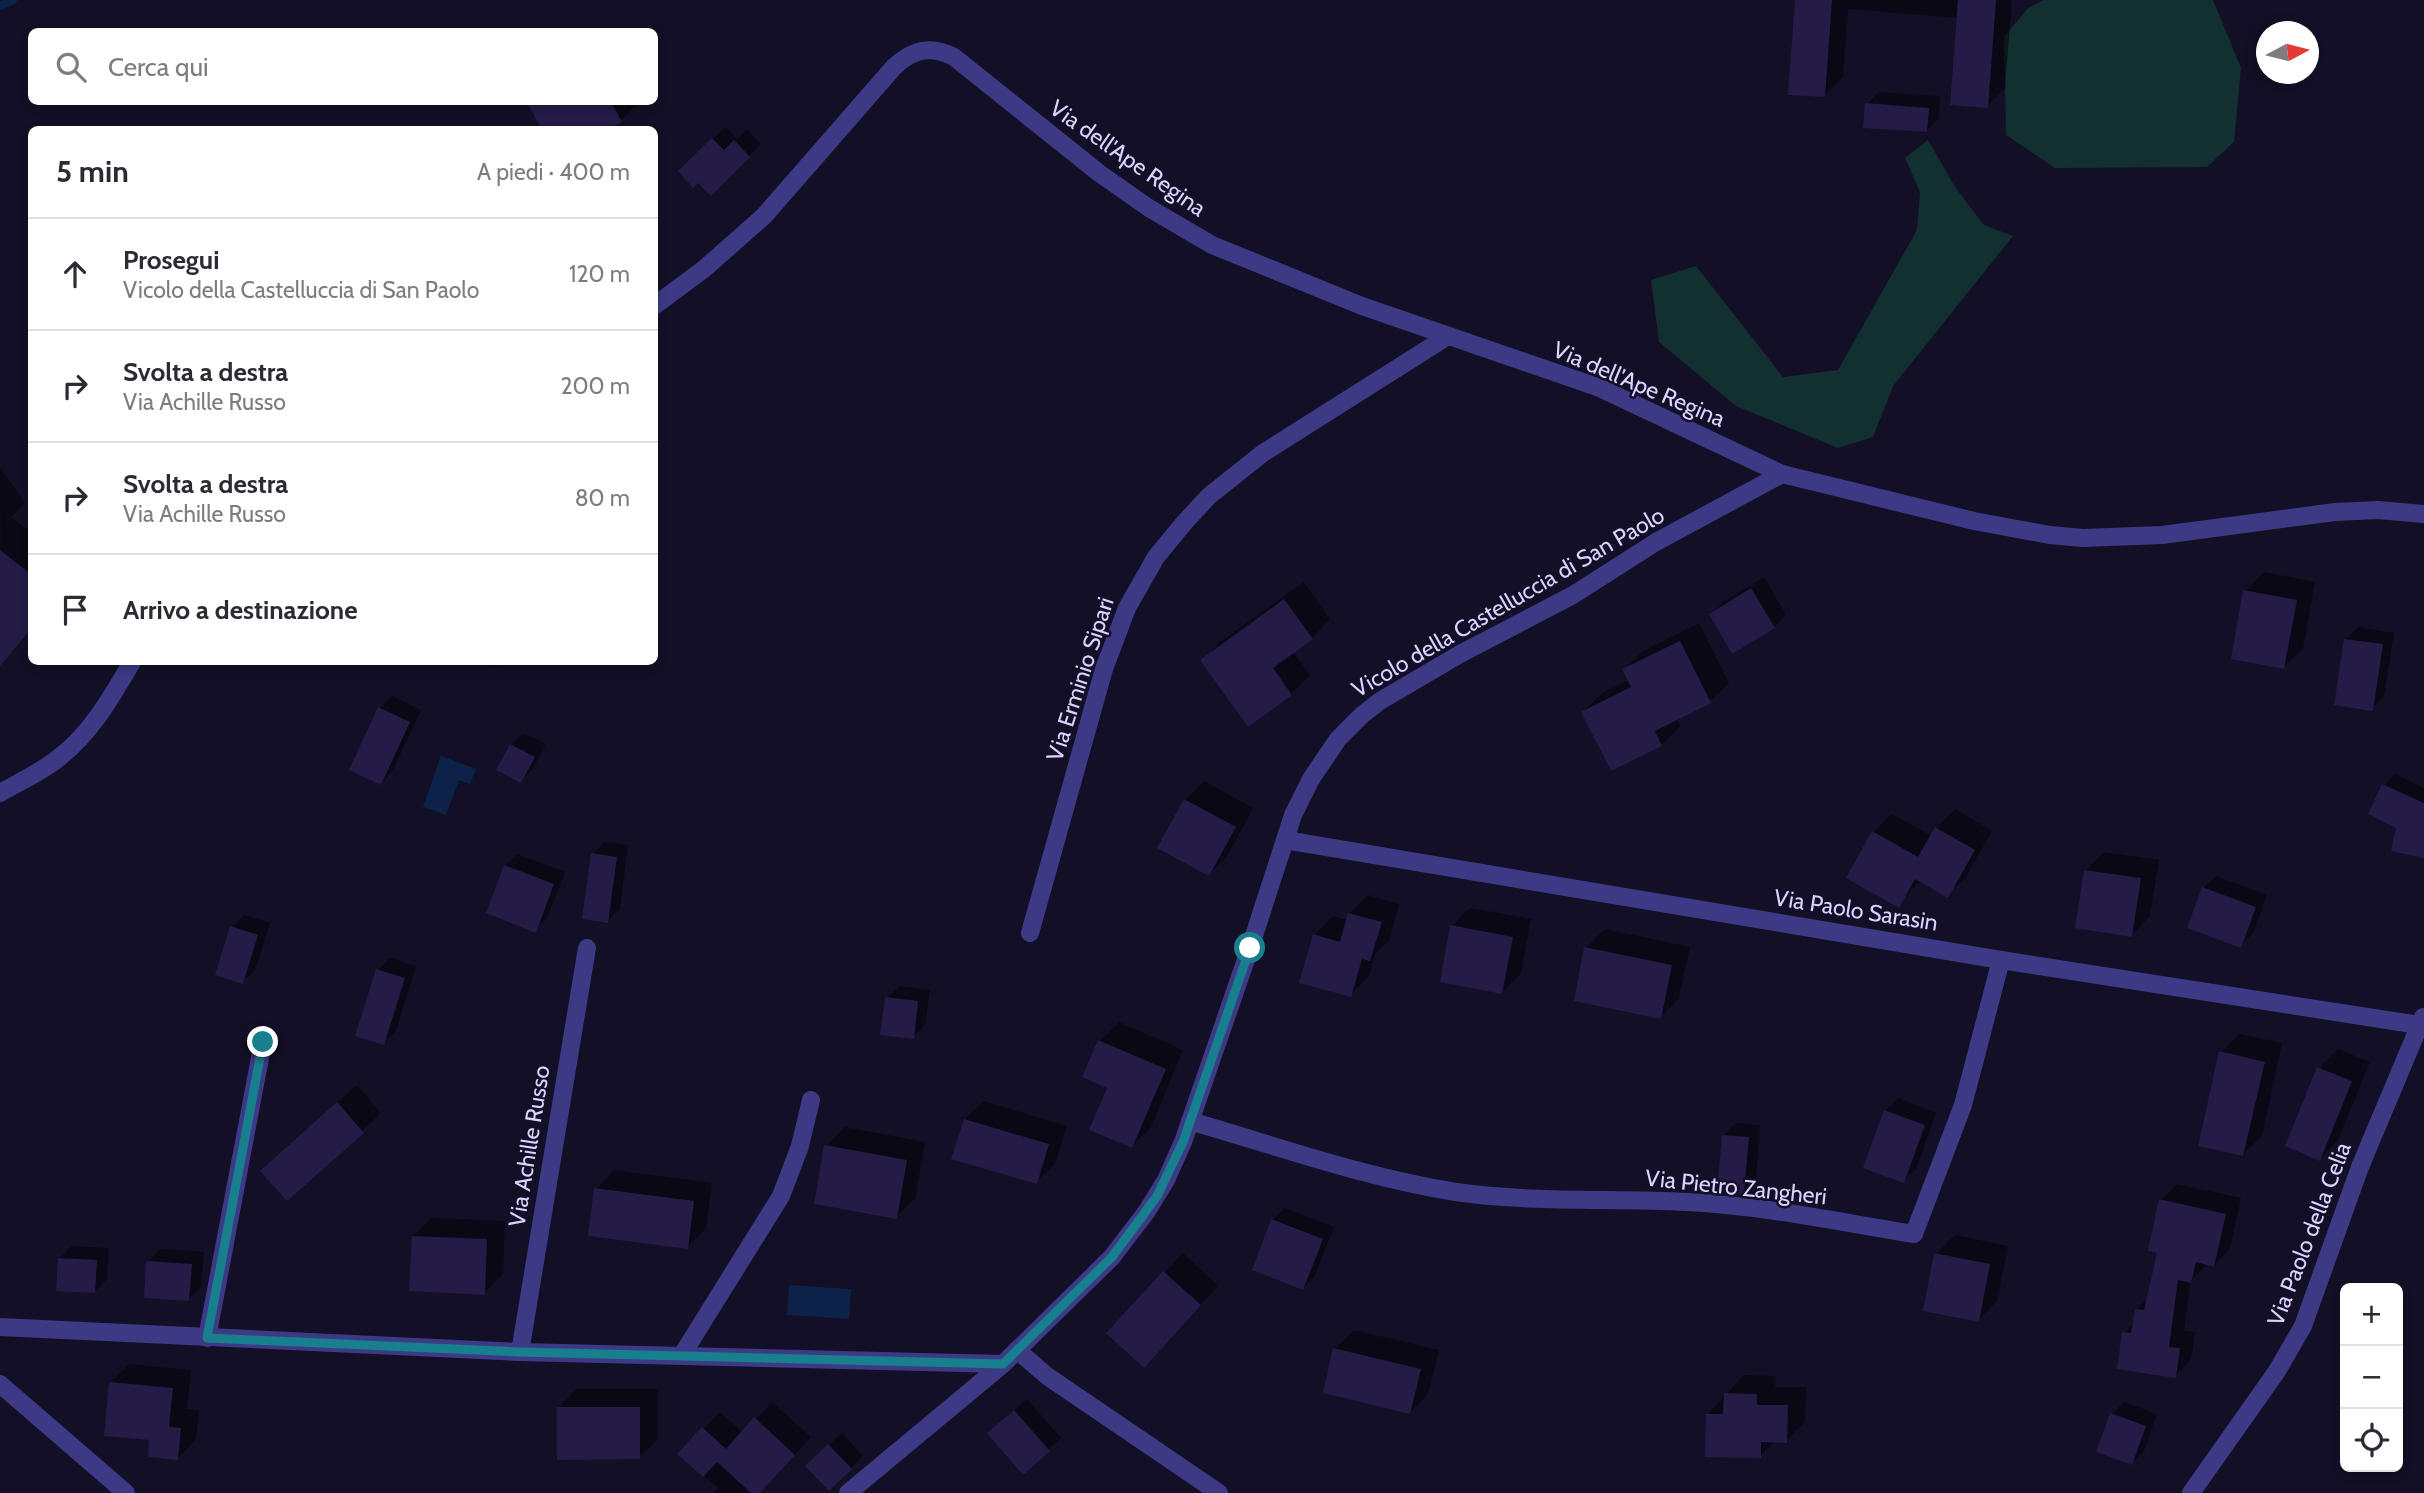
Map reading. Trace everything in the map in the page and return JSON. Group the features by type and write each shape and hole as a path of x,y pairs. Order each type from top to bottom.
{"street":[{"name":"Via dell'Ape Regina","path":"658,303 704,269 754,226 894,67 912,53 932,49 954,57 1100,173 1149,208 1212,245 1362,306 1600,388 1782,474 1974,521 2082,538 2162,535 2335,512 2378,510 2424,514"},
{"name":"Via Erminio Sipari","path":"1030,933 1112,644 1136,591 1157,557 1203,501 1263,453 1448,336"},
{"name":"Vicolo della Castelluccia di San Paolo","path":"848,1493 1003,1364 1090,1280 1135,1228 1166,1180 1190,1121 1302,796 1338,738 1369,709 1460,654 1573,595 1656,542 1782,474"},
{"path":"0,793 40,771 71,748 96,719 130,665"},
{"name":"Via Paolo Sarasin","path":"1285,840 2001,960 2422,1020"},
{"name":"Via Achille Russo","path":"520,1352 587,948"},
{"name":"Via Pietro Zangheri","path":"1190,1121 1374,1174 1455,1192 1564,1201 1690,1202 1914,1234 1963,1105 2001,960"},
{"name":"Via Paolo della Celia","path":"2191,1493 2277,1371 2303,1326 2363,1158 2422,1020"},
{"path":"207,1338 263,1042"},
{"path":"682,1355 781,1196 800,1146 811,1100"},
{"path":"0,1327 520,1352 1003,1364"},
{"path":"1017,1350 1048,1376 1219,1493"},
{"path":"0,1384 126,1493"}],"green space":[{"path":"2044,0 2213,0 2241,68 2234,142 2207,167 2055,168 2006,135 2004,37 2028,8"},
{"path":"1928,140 1955,187 1984,225 2013,236 1893,386 1873,437 1838,448 1736,406 1659,342 1651,280 1696,266 1783,377 1838,370 1917,230 1920,192 1905,158"}],"water":[{"path":"441,756 476,769 470,784 459,780 446,815 423,807"},
{"path":"789,1285 851,1289 849,1319 787,1315"}],"building":[{"path":"1795,0 1832,0 1825,97 1788,95"},
{"path":"1958,0 1996,0 1988,108 1950,105"},
{"path":"1865,103 1929,108 1927,132 1863,128"},
{"path":"529,105 613,105 622,122 614,126 540,126"},
{"path":"712,138 724,150 734,140 750,157 711,196 698,183 693,188 678,171"},
{"path":"0,550 28,572 28,633 0,666"},
{"path":"1751,588 1775,628 1732,654 1709,614"},
{"path":"2243,590 2297,600 2284,669 2231,659"},
{"path":"1284,599 1313,639 1273,668 1292,695 1248,727 1200,660"},
{"path":"2344,639 2383,644 2373,711 2334,705"},
{"path":"1680,641 1711,703 1655,731 1662,746 1611,771 1581,712 1631,687 1622,669"},
{"path":"378,707 410,722 381,785 349,770"},
{"path":"510,744 535,757 521,783 496,770"},
{"path":"2382,784 2424,803 2424,858 2391,851 2396,828 2368,814"},
{"path":"1184,799 1236,827 1209,876 1157,848"},
{"path":"1935,827 1975,850 1948,898 1915,879 1899,908 1846,878 1872,831 1918,857"},
{"path":"591,853 617,857 608,923 582,919"},
{"path":"504,865 554,884 536,933 486,913"},
{"path":"2084,870 2141,878 2132,937 2075,928"},
{"path":"2202,887 2256,907 2241,948 2187,928"},
{"path":"1348,913 1382,922 1370,961 1362,959 1351,997 1299,983 1313,934 1340,942"},
{"path":"1450,925 1513,937 1502,994 1440,982"},
{"path":"230,926 258,935 243,984 215,975"},
{"path":"1584,947 1672,965 1661,1019 1574,1001"},
{"path":"376,969 405,978 384,1045 355,1036"},
{"path":"885,997 918,1001 914,1039 880,1035"},
{"path":"1098,1040 1166,1069 1132,1148 1089,1130 1107,1088 1082,1077"},
{"path":"2219,1051 2265,1062 2243,1156 2198,1146"},
{"path":"2317,1067 2352,1081 2320,1161 2285,1146"},
{"path":"337,1102 364,1133 287,1201 260,1171"},
{"path":"1884,1110 1925,1125 1904,1183 1863,1168"},
{"path":"964,1119 1049,1144 1037,1184 951,1159"},
{"path":"1722,1135 1749,1137 1744,1194 1717,1191"},
{"path":"824,1145 907,1160 897,1219 814,1204"},
{"path":"594,1188 694,1201 688,1249 588,1236"},
{"path":"2159,1199 2226,1214 2214,1267 2196,1262 2191,1283 2178,1280 2169,1347 2180,1348 2176,1378 2117,1369 2122,1332 2131,1333 2135,1309 2144,1310 2157,1253 2148,1251"},
{"path":"1271,1219 1323,1239 1303,1290 1252,1270"},
{"path":"412,1236 487,1239 485,1295 409,1291"},
{"path":"1934,1253 1990,1264 1979,1322 1923,1311"},
{"path":"58,1258 97,1260 95,1293 56,1291"},
{"path":"146,1261 192,1264 189,1301 144,1298"},
{"path":"1163,1271 1201,1305 1144,1368 1106,1333"},
{"path":"1333,1348 1421,1369 1410,1414 1323,1393"},
{"path":"109,1382 173,1388 169,1427 181,1428 178,1460 148,1457 149,1440 104,1436"},
{"path":"1724,1393 1757,1394 1757,1405 1788,1405 1787,1443 1761,1442 1761,1458 1705,1457 1706,1414 1723,1414"},
{"path":"557,1407 640,1407 640,1459 557,1460"},
{"path":"1014,1410 1050,1451 1023,1475 987,1433"},
{"path":"2110,1413 2146,1426 2132,1465 2096,1452"},
{"path":"754,1417 795,1455 760,1493 751,1493 717,1462 703,1477 677,1454 702,1427 726,1449"},
{"path":"828,1444 852,1469 829,1491 805,1466"}],"waterway":[{"path":"0,6 13,0"}],"route":[{"path":"263,1042 207,1338 520,1352 1003,1364 1112,1257 1157,1196 1183,1142 1250,948"}]}
